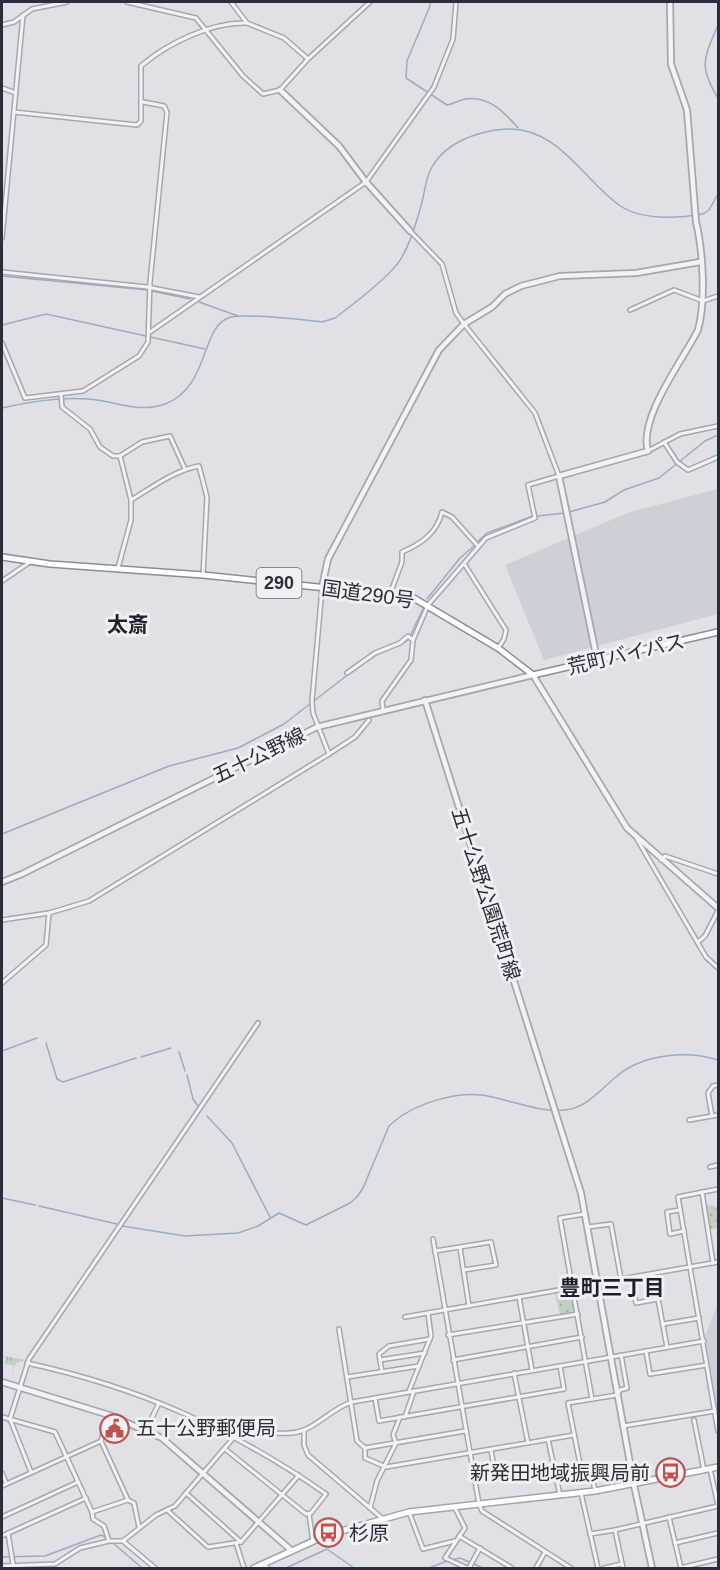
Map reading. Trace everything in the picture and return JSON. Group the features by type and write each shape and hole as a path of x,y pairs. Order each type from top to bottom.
{"main road":[{"name":"国道290号","path":"2,557 412,597 498,648 533,675"},
{"name":"荒町バイパス","path":"533,675 718,632"},
{"path":"254,1569 313,1542 409,1512 595,1491 718,1467"}],"street":[{"path":"2,25 46,4 67,2"},
{"path":"128,2 189,15 202,23 255,88 263,94 280,90 308,59 370,2"},
{"path":"231,2 247,23"},
{"path":"150,332 366,182 434,87 453,39 456,2"},
{"path":"648,451 645,441 648,423 698,330 703,301 700,235 696,222 687,110 671,64 670,2"},
{"path":"2,238 23,15"},
{"path":"14,112 137,125 141,121 143,102 141,66 151,57 206,30 233,22 247,23 284,38 308,59"},
{"path":"2,88 16,93"},
{"path":"280,90 339,146 366,182 442,264 456,313 536,413 559,476 597,659"},
{"path":"2,343 25,398 83,391 139,356 148,342 150,288 167,112 164,106 143,102"},
{"path":"329,754 317,727 312,701 322,587 328,559 439,350 464,324 492,307 505,294 521,286 560,276 636,273 700,262"},
{"path":"2,272 150,288 200,297"},
{"path":"630,309 674,290 703,301 718,296"},
{"path":"61,394 62,407 90,429 100,447 112,456 120,456 142,442 170,436 185,469"},
{"path":"382,710 382,701 411,660 413,640 428,605 465,565 478,546 497,532 536,518 528,485 648,451 680,434 718,426"},
{"path":"664,442 676,462 688,470 718,458"},
{"path":"118,569 127,544 131,500 120,456"},
{"path":"131,500 185,469 199,466 206,492 203,575"},
{"path":"390,594 402,562 402,552 421,544 436,526 442,512 452,517 478,546"},
{"path":"2,581 32,561"},
{"path":"465,565 506,630 504,639 498,648"},
{"path":"347,673 375,653 400,643 408,636 413,640"},
{"path":"533,675 627,828 718,910 705,936 698,942"},
{"name":"五十公野線","path":"2,882 317,727 533,675"},
{"name":"五十公野公園荒町線","path":"425,700 561,1128 585,1214"},
{"path":"2,920 49,913 95,897 329,754 355,737 369,720"},
{"path":"637,839 706,957 718,968"},
{"path":"661,860 665,856 718,874"},
{"path":"2,983 46,945 49,913"},
{"path":"31,1472 10,1419 27,1363 258,1023"},
{"path":"712,1116 708,1093 713,1086 718,1085"},
{"path":"689,1120 718,1115"},
{"path":"710,1167 718,1165"},
{"path":"718,1189 678,1197 718,1431"},
{"path":"702,1192 713,1263"},
{"path":"680,1210 667,1212 670,1234 684,1231"},
{"path":"592,1399 561,1218 585,1214 633,1485 652,1569"},
{"path":"588,1227 612,1224 621,1279"},
{"path":"433,1239 443,1310 479,1504 482,1511 571,1569"},
{"path":"435,1251 491,1242 496,1265 464,1270"},
{"path":"460,1247 469,1306"},
{"path":"405,1317 718,1262"},
{"path":"631,1277 636,1303 658,1299 667,1347"},
{"path":"519,1297 532,1370"},
{"path":"409,1391 430,1340 428,1313"},
{"path":"448,1335 578,1314"},
{"path":"663,1324 699,1318"},
{"path":"339,1329 357,1441 365,1448 365,1458 386,1467 574,1435"},
{"path":"453,1360 582,1337"},
{"path":"382,1372 379,1354 389,1346 430,1340"},
{"path":"2,1566 55,1564 80,1548 109,1541 123,1541 139,1527 167,1510 235,1436 244,1432 274,1434 304,1430 341,1406 352,1402 704,1341"},
{"path":"646,1351 650,1374 707,1365"},
{"path":"380,1360 425,1353"},
{"path":"595,1491 590,1469 581,1469 568,1403 617,1395 620,1390 627,1388 621,1355"},
{"path":"27,1363 109,1384 235,1436 326,1494 309,1514"},
{"path":"347,1377 419,1366"},
{"path":"375,1398 379,1421 405,1417 564,1389 560,1366"},
{"path":"514,1373 528,1443"},
{"path":"2,1382 109,1415 162,1438 291,1551"},
{"path":"405,1417 414,1391"},
{"path":"146,1430 159,1403"},
{"path":"623,1426 715,1411"},
{"path":"109,1415 101,1441 128,1500 134,1503 139,1527"},
{"path":"2,1417 55,1432 86,1498 93,1519 104,1526 109,1541"},
{"path":"370,1508 377,1481 396,1443 393,1435 400,1417"},
{"path":"590,1534 718,1505 694,1420"},
{"path":"304,1430 304,1445 308,1455 383,1519"},
{"path":"365,1448 465,1431"},
{"path":"548,1439 560,1495"},
{"path":"2,1486 101,1441"},
{"path":"224,1448 309,1514 313,1542"},
{"path":"474,1477 495,1473 491,1450"},
{"path":"2,1473 6,1483"},
{"path":"167,1510 208,1547 240,1542 299,1475"},
{"path":"2,1517 78,1482"},
{"path":"185,1493 240,1542"},
{"path":"581,1493 598,1569"},
{"path":"2,1536 86,1498"},
{"path":"92,1512 128,1500"},
{"path":"454,1506 465,1528 455,1541 448,1560 466,1568 480,1548"},
{"path":"409,1512 423,1550 455,1541"},
{"path":"669,1517 680,1568 718,1559"},
{"path":"604,1569 623,1566 615,1530"},
{"path":"8,1533 13,1564"},
{"path":"675,1543 718,1533"},
{"path":"459,1536 512,1569"},
{"path":"123,1541 155,1569"},
{"path":"236,1543 244,1569"},
{"path":"536,1569 545,1552"},
{"path":"262,1564 268,1569"}],"shaded area":[{"path":"718,489 718,614 544,660 505,565 630,512"},
{"path":"718,1302 718,1414 705,1337"}],"green space":[{"path":"711,1205 718,1208 718,1228 710,1230 706,1206"},
{"path":"571,1290 575,1311 560,1315 555,1293"},
{"path":"2,1356 27,1360 16,1363 10,1380 14,1366 4,1363 6,1358"}],"waterway":[{"path":"430,2 407,61 406,78 447,105 474,98 489,102 502,111 518,128"},
{"path":"718,25 705,62 708,78 718,98"},
{"path":"2,408 67,399 97,400 145,408 155,407 180,395 190,384 198,371 214,331 221,322 231,317 262,316 322,322 335,318 382,280 402,257 414,228 429,174 436,161 452,146 484,132 506,129 540,136 568,156 605,194 619,205 638,214 660,217 703,214 709,210 718,194"},
{"path":"2,276 147,290 190,299"},
{"path":"199,302 238,316"},
{"path":"2,325 46,314 205,349"},
{"path":"569,512 605,502 624,490 659,478 705,441 718,435"},
{"path":"477,542 487,533 530,517 564,513"},
{"path":"427,599 460,558 474,546"},
{"path":"372,657 408,640 424,607"},
{"path":"2,834 169,766 238,748 284,724 354,670"},
{"path":"2,1051 37,1038"},
{"path":"46,1043 57,1079 63,1082 136,1058"},
{"path":"141,1057 171,1048"},
{"path":"179,1052 185,1071"},
{"path":"122,1226 185,1236 238,1233 258,1226 279,1213 306,1225 350,1203 357,1197 389,1126 424,1105 452,1097 479,1095 537,1108 572,1109 586,1102 617,1076 639,1063 679,1055 718,1060"},
{"path":"187,1075 193,1099 198,1106"},
{"path":"207,1116 232,1143 270,1217"},
{"path":"2,1198 35,1205"},
{"path":"39,1206 117,1224"},
{"path":"2,1557 45,1556 101,1535 107,1538"},
{"path":"113,1543 142,1568"},
{"path":"286,1568 327,1549 354,1568"},
{"path":"452,1560 460,1558 483,1568"},
{"path":"429,1568 447,1561"}],"place":[{"name":"五十公野郵便局","path":"115,1428"},
{"name":"新発田地域振興局前","path":"671,1473"},
{"name":"杉原","path":"328,1533"}],"district":[{"name":"太斎","path":"128,624"},
{"name":"豊町三丁目","path":"612,1287"}]}
